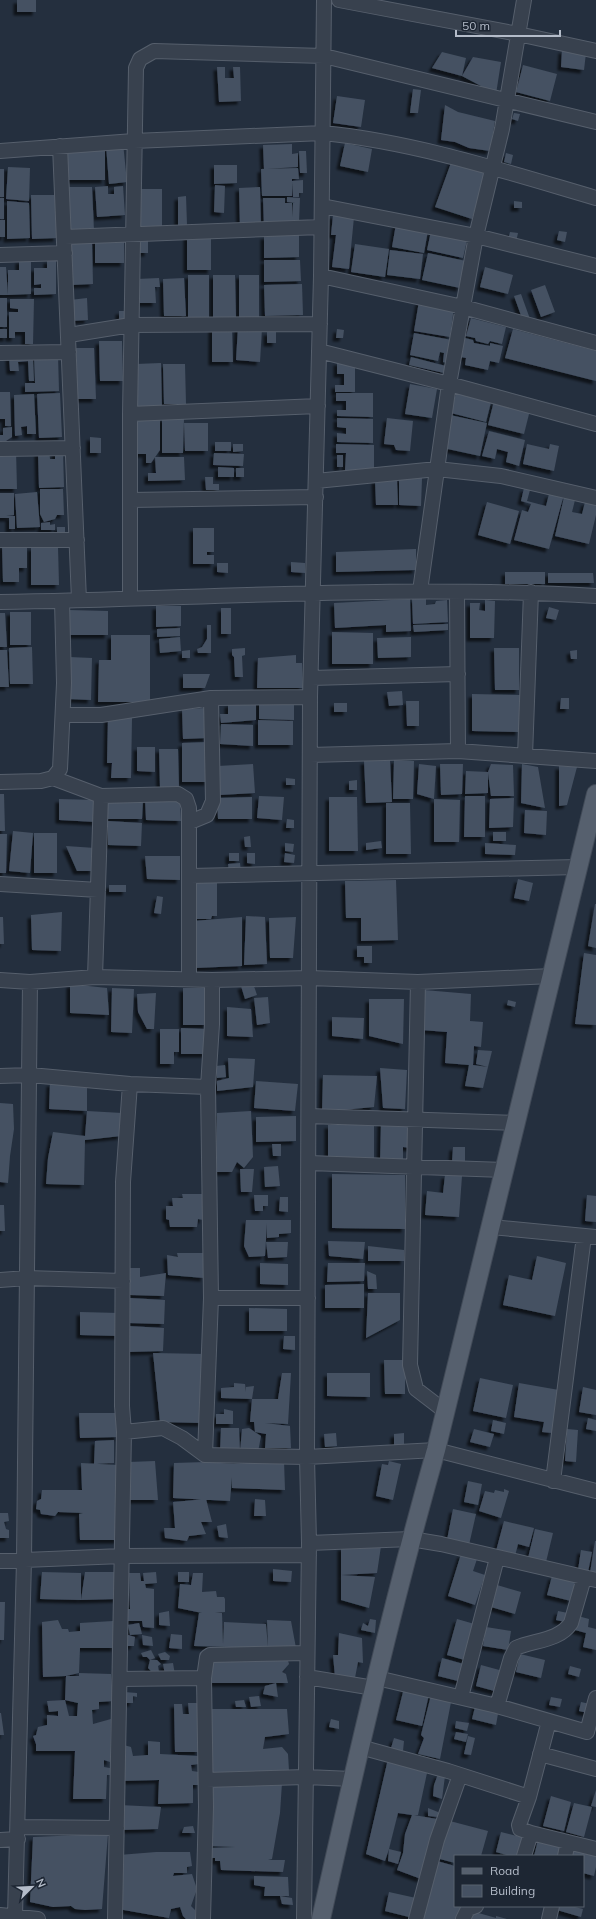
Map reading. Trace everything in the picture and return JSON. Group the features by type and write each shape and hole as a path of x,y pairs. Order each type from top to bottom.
{"main road":[{"path":"321,1919 352,1779 411,1539 446,1412 596,794"}],"street":[{"path":"304,1919 309,1549 307,1457 310,697 314,594 321,276 324,0"},
{"path":"339,0 518,34 596,51"},
{"path":"420,591 449,384 476,236 507,100 524,0"},
{"path":"130,598 132,234 136,68 140,59 154,51 324,56 596,122"},
{"path":"0,151 134,141 323,133 356,137 492,168 596,198"},
{"path":"60,146 79,600"},
{"path":"322,206 476,236 596,266"},
{"path":"65,237 321,227"},
{"path":"0,255 64,253"},
{"path":"321,276 463,306 596,343"},
{"path":"69,335 131,325 320,324"},
{"path":"319,351 449,384 596,424"},
{"path":"0,353 69,352"},
{"path":"130,414 318,406"},
{"path":"0,449 73,448"},
{"path":"316,481 437,469 501,476 596,498"},
{"path":"130,500 316,497"},
{"path":"0,540 76,540"},
{"path":"0,602 420,591 531,592 596,596"},
{"path":"457,592 458,751"},
{"path":"524,756 531,592"},
{"path":"53,778 60,769 63,715 64,682 62,601"},
{"path":"311,678 458,674"},
{"path":"63,715 100,715 211,698 310,697"},
{"path":"190,822 207,815 213,801 211,698"},
{"path":"310,755 458,751 596,761"},
{"path":"0,782 41,781 53,778 101,796 178,794 186,799 189,808 190,822 189,979"},
{"path":"95,977 101,796"},
{"path":"190,876 578,866"},
{"path":"0,884 98,890"},
{"path":"0,980 30,982 95,977 212,980 310,978 418,982 552,976"},
{"path":"205,1455 211,1298 208,1087 212,1024 212,980"},
{"path":"15,1916 24,1560 30,982"},
{"path":"418,982 410,1365 416,1389 446,1412"},
{"path":"0,1076 30,1075 130,1084 208,1087"},
{"path":"115,1919 124,1432 122,1406 123,1182 130,1084"},
{"path":"309,1116 516,1123"},
{"path":"309,1163 504,1170"},
{"path":"491,1227 590,1237 554,1481"},
{"path":"0,1280 27,1278 123,1281"},
{"path":"211,1298 308,1298"},
{"path":"124,1432 163,1428 182,1438 205,1455 307,1457 436,1450 596,1491"},
{"path":"0,1561 309,1549 411,1539 590,1579 570,1624 561,1634 516,1648 511,1658 497,1706"},
{"path":"461,1697 497,1558"},
{"path":"203,1919 206,1780 204,1678 207,1655 307,1653"},
{"path":"307,1677 376,1683 461,1697 587,1732 596,1698"},
{"path":"120,1679 204,1678"},
{"path":"549,1721 529,1797 519,1825 520,1828 532,1833 596,1849"},
{"path":"360,1747 460,1775 529,1797"},
{"path":"540,1754 596,1769"},
{"path":"416,1919 437,1840 460,1775"},
{"path":"206,1780 306,1777 352,1779"},
{"path":"0,1840 18,1833 117,1828"},
{"path":"524,1855 532,1833"},
{"path":"565,1855 568,1842"},
{"path":"463,1919 468,1910 474,1907"},
{"path":"549,1919 552,1907"},
{"path":"0,1915 38,1919"}],"building":[{"path":"17,0 36,0 36,12 17,12"},
{"path":"562,50 586,53 584,70 561,67"},
{"path":"442,52 466,58 462,76 432,68"},
{"path":"473,57 501,62 496,94 462,76"},
{"path":"523,65 557,74 550,101 516,92"},
{"path":"217,67 225,67 225,78 234,78 233,67 240,67 241,101 219,102"},
{"path":"413,89 421,90 418,113 410,113"},
{"path":"337,96 365,100 361,127 333,123"},
{"path":"445,105 458,112 495,121 490,151 469,148 455,142 441,140"},
{"path":"514,113 520,114 518,121 512,119"},
{"path":"123,143 127,182 109,184 106,145"},
{"path":"345,143 372,149 368,172 340,166"},
{"path":"292,144 292,154 298,153 298,167 264,169 263,145"},
{"path":"105,147 105,180 67,180 67,148"},
{"path":"299,151 306,151 307,173 300,173"},
{"path":"506,153 513,155 511,164 504,162"},
{"path":"452,160 486,172 472,219 435,207"},
{"path":"214,165 237,165 237,183 214,184"},
{"path":"8,167 30,168 29,201 6,199"},
{"path":"298,168 299,179 292,179 292,181 303,180 303,193 299,193 299,197 293,197 292,182 292,196 262,196 261,169"},
{"path":"0,169 4,169 4,197 0,197"},
{"path":"215,185 225,186 224,213 214,212"},
{"path":"108,186 108,194 114,194 114,187 123,186 125,215 97,217 95,187"},
{"path":"68,187 92,187 94,231 69,232"},
{"path":"260,187 261,228 240,228 239,188"},
{"path":"137,189 162,189 162,229 137,228"},
{"path":"31,195 56,195 57,238 32,239"},
{"path":"186,196 187,225 178,225 178,197"},
{"path":"287,197 300,198 299,222 264,228 263,198 285,198 285,203 292,203 292,217 293,203 295,203 287,202"},
{"path":"0,198 4,198 4,219 0,219"},
{"path":"7,201 29,203 30,238 7,239"},
{"path":"514,201 522,202 522,208 514,208"},
{"path":"333,215 354,217 349,269 332,267 336,235 331,235"},
{"path":"0,220 5,220 5,237 0,237"},
{"path":"396,224 428,230 424,253 392,247"},
{"path":"431,231 467,240 463,258 427,250"},
{"path":"559,231 567,232 565,242 557,240"},
{"path":"510,232 518,233 516,242 508,240"},
{"path":"187,234 211,234 211,270 187,270"},
{"path":"299,235 299,257 264,258 264,236"},
{"path":"95,239 124,239 124,263 95,263"},
{"path":"138,240 148,240 148,253 138,253"},
{"path":"69,241 92,241 93,284 71,285"},
{"path":"355,244 389,249 385,277 351,272"},
{"path":"390,250 423,254 420,279 387,275"},
{"path":"428,253 466,261 460,288 422,280"},
{"path":"19,260 31,260 31,294 8,295 8,270 19,270"},
{"path":"47,260 56,260 56,294 34,295 34,288 41,288 41,284 34,285 34,268 47,268"},
{"path":"264,260 300,260 301,281 264,282"},
{"path":"0,267 6,267 8,295 0,295"},
{"path":"485,267 513,275 508,294 480,287"},
{"path":"188,275 209,275 209,318 188,318"},
{"path":"213,275 235,275 236,318 213,318"},
{"path":"239,275 259,275 259,319 239,319"},
{"path":"159,278 160,287 155,287 156,303 138,303 137,279"},
{"path":"184,278 186,316 164,316 163,279"},
{"path":"302,284 303,315 265,316 264,285"},
{"path":"545,285 555,312 541,317 531,290"},
{"path":"521,294 530,319 523,321 514,296"},
{"path":"0,298 7,298 7,327 0,327"},
{"path":"87,298 88,320 71,321 70,300"},
{"path":"10,299 34,299 33,344 25,344 25,332 15,332 15,338 9,338 9,312 18,312 18,309 10,308"},
{"path":"419,301 454,307 450,337 414,331"},
{"path":"119,311 128,311 128,321 119,321"},
{"path":"471,318 506,327 502,344 490,341 488,344 476,341 475,338 466,336"},
{"path":"238,327 262,328 260,362 236,360"},
{"path":"212,328 232,328 233,362 212,362"},
{"path":"0,329 7,329 7,338 0,338"},
{"path":"337,329 344,330 343,338 336,338"},
{"path":"513,329 596,351 596,381 505,358"},
{"path":"267,332 276,332 276,343 267,343"},
{"path":"414,333 452,340 447,363 443,362 444,353 440,352 438,361 410,355"},
{"path":"465,338 473,340 474,343 490,346 490,343 503,346 499,363 490,361 488,370 465,365 466,358 461,357"},
{"path":"99,341 122,341 123,381 100,381"},
{"path":"71,348 94,348 96,399 73,399"},
{"path":"58,355 59,391 25,392 25,383 35,383 34,356"},
{"path":"9,356 33,358 34,381 29,381 28,361 18,362 19,371 10,371"},
{"path":"411,357 446,366 444,373 409,365"},
{"path":"337,362 355,362 355,392 335,392 335,385 344,385 344,374 337,374"},
{"path":"161,363 162,410 137,410 136,364"},
{"path":"163,364 185,364 186,404 164,404"},
{"path":"410,384 437,389 432,418 405,414"},
{"path":"457,389 492,398 486,422 451,413"},
{"path":"0,392 10,392 11,426 5,426 5,419 0,419"},
{"path":"60,393 62,437 39,438 37,394"},
{"path":"336,393 373,393 373,417 337,416 337,410 346,410 346,401 336,401"},
{"path":"34,394 36,434 27,434 27,426 21,427 22,435 15,436 14,395"},
{"path":"494,401 530,410 524,434 488,425"},
{"path":"450,415 487,423 480,456 443,448"},
{"path":"136,416 160,417 160,450 151,463 146,463 146,454 135,454"},
{"path":"162,418 184,418 183,453 162,453"},
{"path":"337,418 373,419 373,443 337,442 337,433 346,434 346,428 337,427"},
{"path":"387,418 413,421 410,451 396,450 394,445 384,444"},
{"path":"184,423 208,423 208,451 185,451"},
{"path":"12,427 12,437 6,441 0,441 0,435 3,435 3,428"},
{"path":"489,431 525,440 519,466 506,462 508,452 497,449 495,459 482,456"},
{"path":"90,437 101,438 101,453 90,453"},
{"path":"215,442 231,442 231,451 215,451"},
{"path":"233,444 243,444 243,451 233,452"},
{"path":"336,444 374,445 374,470 345,470 346,453 336,453"},
{"path":"527,444 549,449 550,444 559,446 554,471 523,464"},
{"path":"16,450 17,489 0,489 0,455"},
{"path":"49,451 50,459 55,459 55,451 63,451 64,487 39,488 38,452"},
{"path":"214,453 244,454 243,466 213,465"},
{"path":"337,455 343,455 343,467 337,467"},
{"path":"155,457 184,457 185,480 148,481 148,473 156,473"},
{"path":"218,467 234,468 234,477 218,477"},
{"path":"236,468 244,468 244,477 236,477"},
{"path":"205,477 213,477 213,484 219,484 219,490 206,490"},
{"path":"399,478 422,478 421,506 399,505"},
{"path":"375,480 397,480 398,505 376,505"},
{"path":"524,488 530,490 527,501 546,506 549,494 563,498 549,549 514,540 522,510 528,512 531,504 521,501"},
{"path":"40,489 63,489 64,515 57,515 55,519 44,522 40,514"},
{"path":"37,492 40,527 17,528 15,494"},
{"path":"0,493 14,493 14,515 6,516 15,516 15,529 9,529 9,518 0,518"},
{"path":"564,497 575,500 572,512 582,514 585,502 596,504 596,515 589,544 555,536"},
{"path":"487,502 519,511 510,544 478,535"},
{"path":"50,522 50,525 55,524 55,530 41,530 41,523"},
{"path":"57,527 65,527 65,536 42,536 42,532 57,532"},
{"path":"193,528 214,528 214,552 207,552 207,555 214,555 214,564 193,564"},
{"path":"2,545 27,546 27,568 19,568 19,582 3,582"},
{"path":"31,547 58,547 59,585 31,585"},
{"path":"416,549 416,570 336,572 336,552"},
{"path":"291,562 305,563 305,573 291,572"},
{"path":"217,563 228,563 228,573 217,572"},
{"path":"505,572 545,572 545,584 505,584"},
{"path":"548,573 593,573 594,583 548,583"},
{"path":"426,598 426,605 435,604 436,601 447,600 448,622 413,624 412,599"},
{"path":"410,599 411,631 386,632 386,625 335,628 334,603"},
{"path":"485,600 495,601 494,638 470,638 470,603 480,603 479,610 485,611"},
{"path":"156,606 181,606 181,626 156,627"},
{"path":"549,607 559,610 556,620 546,618"},
{"path":"221,608 231,608 231,634 221,634"},
{"path":"68,610 108,611 108,635 67,635"},
{"path":"10,612 31,612 31,645 10,645"},
{"path":"0,613 5,613 7,647 0,647"},
{"path":"448,624 448,630 414,632 413,625"},
{"path":"207,625 211,625 211,653 198,653 197,649 202,647 207,639"},
{"path":"180,628 180,636 157,637 157,629"},
{"path":"332,632 373,633 373,664 332,664"},
{"path":"111,635 150,635 150,702 98,702 99,660 111,660"},
{"path":"180,637 181,651 160,653 159,639"},
{"path":"411,637 411,657 378,658 377,638"},
{"path":"32,647 33,684 10,684 9,648"},
{"path":"245,648 245,655 242,656 243,677 235,677 232,649"},
{"path":"494,648 519,648 519,690 495,690"},
{"path":"0,650 7,650 9,687 0,687"},
{"path":"190,650 190,658 182,658 182,651"},
{"path":"577,650 577,659 571,659 570,651"},
{"path":"296,655 296,663 302,663 303,688 257,688 258,658"},
{"path":"69,657 92,658 91,700 68,699"},
{"path":"183,674 210,674 205,688 183,688"},
{"path":"402,691 403,705 389,706 387,692"},
{"path":"472,694 520,695 519,732 472,731"},
{"path":"561,698 569,698 569,709 560,709"},
{"path":"256,699 256,720 221,723 220,714 228,714 228,704"},
{"path":"259,699 294,699 294,720 259,719"},
{"path":"406,701 419,701 419,726 407,726"},
{"path":"334,703 347,703 347,712 334,712"},
{"path":"206,708 207,738 183,739 182,709"},
{"path":"108,718 132,718 131,778 111,778 112,763 107,763"},
{"path":"258,720 293,721 293,745 258,745"},
{"path":"221,724 253,725 253,746 220,744"},
{"path":"207,742 208,782 182,782 182,743"},
{"path":"137,747 155,747 155,772 137,771"},
{"path":"159,749 178,749 179,787 160,788"},
{"path":"390,760 392,802 366,803 364,761"},
{"path":"394,760 414,761 413,799 393,799"},
{"path":"253,764 255,793 220,795 218,766"},
{"path":"419,764 436,766 434,799 417,794"},
{"path":"440,764 463,764 462,794 441,795"},
{"path":"491,764 513,765 514,796 491,796 488,773 488,793 465,794 466,771 488,772"},
{"path":"522,764 538,767 545,808 521,803"},
{"path":"559,766 577,767 567,805 559,806"},
{"path":"286,778 295,779 295,785 286,785"},
{"path":"357,780 357,790 349,790 349,781"},
{"path":"0,794 4,794 5,831 0,831"},
{"path":"259,796 284,797 282,820 257,818"},
{"path":"465,796 485,796 485,837 464,837"},
{"path":"252,797 252,819 218,819 217,798"},
{"path":"329,797 357,797 358,851 329,851"},
{"path":"514,798 513,827 489,828 490,799"},
{"path":"59,799 96,800 96,822 59,820"},
{"path":"108,799 143,800 142,819 107,819"},
{"path":"145,799 180,800 181,821 146,820"},
{"path":"434,799 460,800 459,842 434,842"},
{"path":"386,803 410,803 411,854 386,854"},
{"path":"525,810 547,811 546,835 524,833"},
{"path":"287,819 294,820 294,828 286,828"},
{"path":"108,821 142,823 141,846 108,845"},
{"path":"13,831 33,833 30,873 9,871"},
{"path":"493,832 506,832 506,841 493,841"},
{"path":"34,833 57,833 57,873 34,873"},
{"path":"0,834 7,834 6,873 0,873"},
{"path":"250,836 251,847 245,847 244,837"},
{"path":"381,841 382,848 366,850 366,843"},
{"path":"285,843 294,844 293,852 285,851"},
{"path":"485,843 516,845 515,855 485,854"},
{"path":"66,846 95,848 93,871 77,871"},
{"path":"229,853 239,853 239,861 229,861"},
{"path":"247,853 255,853 255,864 247,863"},
{"path":"285,853 295,855 294,863 284,862"},
{"path":"145,856 180,856 180,880 147,879"},
{"path":"240,863 241,872 229,873 228,864"},
{"path":"518,879 533,883 529,901 514,898"},
{"path":"194,880 217,880 217,916 212,916 211,919 194,919"},
{"path":"396,880 398,940 361,941 361,918 346,918 345,881"},
{"path":"109,885 126,885 126,892 109,892"},
{"path":"157,896 163,897 161,914 154,913"},
{"path":"596,904 596,948 588,946"},
{"path":"62,912 61,951 32,950 31,915"},
{"path":"246,916 265,917 267,964 244,965"},
{"path":"0,917 3,917 4,944 0,944"},
{"path":"242,917 242,966 195,968 193,921"},
{"path":"296,917 293,958 270,958 269,918"},
{"path":"357,946 372,946 372,963 364,963 364,957 357,957"},
{"path":"584,953 596,955 596,1025 575,1024"},
{"path":"253,983 257,995 245,999 241,986"},
{"path":"70,984 107,988 109,1015 70,1013"},
{"path":"112,988 134,989 132,1033 111,1032"},
{"path":"183,988 207,988 207,1025 183,1025"},
{"path":"424,990 471,994 470,1021 483,1022 481,1047 474,1046 473,1065 488,1067 483,1088 465,1086 469,1065 445,1063 447,1032 421,1030"},
{"path":"156,993 154,1029 147,1029 138,1012 137,994"},
{"path":"268,997 270,1023 257,1025 254,998"},
{"path":"369,999 404,999 403,1044 369,1036"},
{"path":"508,1000 516,1002 515,1007 507,1005"},
{"path":"227,1007 251,1009 253,1037 227,1036"},
{"path":"332,1017 364,1018 363,1039 332,1036"},
{"path":"181,1028 206,1029 206,1054 181,1054"},
{"path":"160,1029 179,1029 179,1052 174,1052 174,1064 160,1064"},
{"path":"478,1050 492,1051 488,1067 476,1064"},
{"path":"228,1058 255,1059 253,1087 217,1091 217,1081 229,1078"},
{"path":"225,1065 226,1077 217,1078 216,1066"},
{"path":"380,1068 407,1070 405,1109 383,1108"},
{"path":"323,1075 377,1076 374,1107 322,1112"},
{"path":"256,1081 298,1084 295,1111 254,1108"},
{"path":"50,1083 87,1087 87,1111 49,1109"},
{"path":"0,1103 13,1104 14,1129 8,1183 0,1182"},
{"path":"87,1111 122,1113 121,1136 85,1140 84,1185 46,1184 48,1158 53,1132 85,1136"},
{"path":"251,1111 253,1157 244,1168 237,1162 232,1172 216,1172 217,1113"},
{"path":"296,1116 296,1141 256,1142 256,1117"},
{"path":"381,1121 411,1122 411,1148 403,1147 403,1165 380,1164"},
{"path":"328,1125 374,1125 374,1161 328,1161"},
{"path":"272,1144 281,1144 281,1156 273,1156"},
{"path":"453,1147 465,1147 465,1162 452,1162"},
{"path":"278,1166 280,1186 265,1187 264,1167"},
{"path":"240,1169 254,1169 252,1192 241,1192"},
{"path":"332,1174 405,1175 405,1229 332,1228"},
{"path":"445,1175 462,1176 459,1217 425,1215 427,1191 443,1193"},
{"path":"182,1194 203,1194 203,1220 198,1219 197,1227 170,1227 169,1220 166,1219 166,1206 173,1206 172,1198 183,1198"},
{"path":"254,1195 268,1195 268,1206 263,1206 263,1211 255,1211"},
{"path":"587,1195 596,1196 596,1222 585,1221"},
{"path":"280,1197 288,1197 288,1212 279,1211"},
{"path":"0,1205 4,1205 5,1231 0,1231"},
{"path":"246,1220 291,1220 291,1233 279,1234 279,1237 267,1238 267,1223 265,1256 249,1257 244,1246"},
{"path":"328,1241 365,1242 363,1259 329,1256"},
{"path":"266,1242 288,1242 287,1257 268,1258"},
{"path":"368,1246 404,1250 404,1261 368,1261"},
{"path":"177,1253 205,1253 204,1278 168,1275 167,1255 178,1257"},
{"path":"537,1256 566,1263 555,1316 503,1305 509,1275 532,1280"},
{"path":"260,1263 288,1264 288,1285 260,1284"},
{"path":"328,1263 365,1263 364,1281 327,1282"},
{"path":"127,1268 140,1268 140,1277 166,1273 164,1296 130,1295"},
{"path":"367,1271 376,1275 377,1289 368,1289"},
{"path":"364,1284 364,1308 325,1308 325,1285"},
{"path":"368,1293 400,1293 400,1320 366,1338"},
{"path":"130,1298 165,1300 164,1324 128,1323"},
{"path":"249,1308 287,1309 287,1331 249,1331"},
{"path":"80,1312 119,1313 119,1336 80,1335"},
{"path":"128,1326 164,1328 163,1351 128,1352"},
{"path":"284,1336 295,1336 295,1350 283,1349"},
{"path":"153,1353 205,1354 202,1423 160,1422"},
{"path":"384,1360 405,1360 405,1394 385,1394"},
{"path":"282,1373 291,1373 288,1424 265,1423 290,1426 291,1448 265,1448 266,1434 255,1432 254,1422 250,1422 252,1399 278,1399"},
{"path":"327,1373 370,1373 370,1397 327,1396"},
{"path":"480,1378 513,1385 506,1418 473,1411"},
{"path":"234,1383 245,1384 246,1392 246,1387 254,1386 252,1399 221,1398 221,1388 234,1387"},
{"path":"519,1383 559,1390 552,1433 542,1432 544,1422 514,1417"},
{"path":"583,1387 596,1390 596,1415 579,1412"},
{"path":"224,1409 233,1411 233,1424 216,1424 216,1414 224,1414"},
{"path":"79,1413 116,1413 118,1437 80,1438"},
{"path":"588,1418 596,1420 596,1431 586,1429"},
{"path":"493,1420 506,1423 504,1434 491,1431"},
{"path":"221,1428 239,1428 240,1452 220,1452"},
{"path":"249,1428 261,1436 258,1452 240,1452 242,1429"},
{"path":"474,1429 494,1434 490,1447 470,1442"},
{"path":"567,1429 578,1430 576,1462 565,1461"},
{"path":"336,1433 337,1446 325,1447 324,1434"},
{"path":"404,1433 404,1446 394,1447 394,1434"},
{"path":"114,1440 114,1463 94,1464 95,1441"},
{"path":"155,1461 158,1500 129,1500 129,1462"},
{"path":"284,1461 285,1490 232,1488 232,1477 230,1501 173,1498 174,1463 206,1462 234,1464"},
{"path":"389,1461 401,1464 393,1500 376,1496 382,1464 388,1465"},
{"path":"81,1463 118,1465 118,1540 80,1540 79,1514 83,1513 58,1512 55,1516 41,1514 40,1510 36,1509 37,1501 41,1499 42,1490 82,1490"},
{"path":"468,1481 482,1484 478,1505 464,1502"},
{"path":"504,1489 509,1491 501,1518 479,1511 485,1491 494,1493 495,1490 504,1492"},
{"path":"206,1499 212,1522 201,1522 206,1534 189,1536 187,1541 165,1538 164,1528 175,1528 173,1502"},
{"path":"255,1499 265,1500 266,1516 254,1516"},
{"path":"453,1509 476,1514 469,1545 447,1540"},
{"path":"0,1513 8,1513 9,1521 4,1522 6,1529 9,1530 9,1538 0,1538"},
{"path":"504,1521 534,1528 529,1547 518,1544 515,1556 496,1551"},
{"path":"226,1524 228,1538 219,1537 217,1526"},
{"path":"535,1529 553,1533 546,1562 528,1558"},
{"path":"596,1541 596,1574 590,1573"},
{"path":"381,1546 377,1573 341,1575 341,1547"},
{"path":"581,1550 592,1552 588,1572 578,1570"},
{"path":"461,1554 477,1559 473,1571 485,1575 475,1605 448,1596"},
{"path":"273,1569 292,1571 291,1582 273,1581"},
{"path":"42,1572 81,1573 81,1600 40,1599"},
{"path":"85,1572 118,1572 117,1599 81,1600"},
{"path":"156,1572 157,1583 145,1584 146,1588 154,1589 154,1628 143,1627 142,1621 124,1621 126,1609 130,1609 129,1573 140,1573 141,1581 144,1581 143,1573"},
{"path":"178,1572 189,1572 189,1582 178,1582"},
{"path":"193,1573 203,1573 202,1592 216,1591 217,1597 224,1597 225,1599 225,1612 215,1613 222,1613 223,1644 224,1622 266,1624 268,1648 194,1646 199,1613 202,1613 178,1608 180,1584 191,1585"},
{"path":"341,1575 375,1577 369,1608 341,1600"},
{"path":"552,1576 575,1582 571,1601 547,1595"},
{"path":"497,1585 521,1592 515,1614 491,1607"},
{"path":"0,1602 5,1602 4,1640 0,1640"},
{"path":"169,1611 170,1626 159,1625 159,1613"},
{"path":"558,1611 568,1613 565,1622 556,1620"},
{"path":"578,1616 589,1619 588,1627 596,1629 596,1650 583,1647 586,1633 575,1630"},
{"path":"370,1619 376,1620 375,1633 361,1630 363,1623 368,1626"},
{"path":"457,1619 478,1625 468,1661 447,1655"},
{"path":"58,1620 62,1629 68,1629 69,1632 80,1631 80,1623 113,1621 115,1648 80,1648 79,1673 66,1676 43,1677 42,1622"},
{"path":"267,1620 291,1621 296,1648 268,1648"},
{"path":"139,1623 142,1634 130,1635 128,1625"},
{"path":"486,1627 511,1631 508,1650 483,1646"},
{"path":"339,1633 362,1638 363,1663 358,1662 354,1683 335,1677 333,1655 338,1655"},
{"path":"125,1634 135,1637 134,1646 125,1646"},
{"path":"171,1634 182,1635 182,1649 169,1648"},
{"path":"142,1635 152,1637 153,1646 143,1645"},
{"path":"151,1650 155,1658 150,1660 147,1657 143,1657 141,1653"},
{"path":"165,1652 170,1656 169,1660 161,1660 158,1654"},
{"path":"520,1654 545,1660 541,1678 516,1672"},
{"path":"287,1657 289,1664 282,1672 286,1674 288,1683 208,1683 209,1658"},
{"path":"442,1658 467,1665 462,1682 438,1676"},
{"path":"150,1660 157,1660 161,1664 158,1666 159,1672 153,1673 148,1668"},
{"path":"173,1663 175,1675 165,1675 163,1664"},
{"path":"481,1665 503,1671 498,1692 476,1686"},
{"path":"570,1666 581,1669 579,1677 568,1674"},
{"path":"79,1673 111,1674 113,1701 99,1702 99,1709 92,1710 93,1724 111,1719 110,1762 104,1760 104,1767 110,1768 110,1775 107,1775 106,1799 73,1799 75,1751 36,1751 36,1744 33,1736 36,1735 38,1727 47,1725 47,1715 58,1716 58,1711 49,1712 47,1701 65,1700 66,1676 79,1676","holes":["65,1700 78,1703 77,1716 69,1716"]},
{"path":"276,1683 278,1697 263,1694 265,1686"},
{"path":"404,1688 429,1694 422,1726 396,1720"},
{"path":"432,1691 452,1697 440,1759 418,1754 424,1738 421,1735"},
{"path":"124,1692 137,1693 137,1697 133,1696 133,1703 123,1703"},
{"path":"259,1696 261,1706 251,1707 249,1697"},
{"path":"551,1697 562,1699 560,1707 549,1705"},
{"path":"244,1700 246,1707 236,1707 235,1701"},
{"path":"581,1702 590,1704 588,1713 579,1711"},
{"path":"188,1703 198,1703 199,1752 175,1752 174,1704 182,1704 183,1714 189,1714"},
{"path":"476,1703 499,1708 496,1725 472,1719"},
{"path":"208,1709 287,1709 289,1734 265,1737 263,1749 282,1747 288,1754 289,1771 209,1773"},
{"path":"1,1713 4,1735 0,1735"},
{"path":"331,1719 339,1721 339,1729 329,1727"},
{"path":"456,1721 469,1723 467,1731 455,1728"},
{"path":"456,1732 468,1734 466,1742 454,1739"},
{"path":"468,1736 475,1738 471,1755 464,1754"},
{"path":"394,1738 404,1741 403,1751 391,1748"},
{"path":"148,1741 160,1742 160,1754 198,1756 199,1764 191,1765 192,1771 199,1772 200,1785 193,1785 193,1803 158,1804 159,1780 120,1781 120,1744 131,1747 133,1756 148,1755"},
{"path":"388,1759 427,1773 418,1815 414,1815 437,1819 432,1844 428,1845 421,1879 397,1870 403,1853 405,1834 412,1815 398,1813 385,1861 366,1854"},
{"path":"438,1774 445,1776 442,1799 433,1796 434,1785"},
{"path":"282,1783 280,1813 272,1859 268,1860 285,1860 283,1872 221,1870 220,1861 215,1861 215,1858 207,1858 208,1848 235,1847 208,1846 209,1786"},
{"path":"596,1790 596,1807 591,1806"},
{"path":"551,1796 571,1802 564,1831 543,1826"},
{"path":"574,1803 592,1807 584,1837 566,1832"},
{"path":"119,1805 161,1807 158,1829 120,1830"},
{"path":"428,1808 438,1812 438,1817 428,1816"},
{"path":"446,1820 488,1831 481,1855 454,1855 454,1863 436,1858"},
{"path":"193,1826 195,1833 182,1833 184,1827"},
{"path":"83,1831 108,1834 102,1909 85,1910 75,1909 71,1906 53,1907 30,1902 33,1837 81,1835"},
{"path":"501,1832 525,1838 520,1855 506,1855 496,1852"},
{"path":"538,1840 562,1846 559,1855 534,1855"},
{"path":"574,1845 596,1851 596,1867 594,1876 584,1873 584,1855 571,1855"},
{"path":"389,1849 401,1852 398,1864 388,1861"},
{"path":"156,1852 190,1852 192,1866 187,1867 187,1873 174,1873 173,1876 192,1874 197,1889 191,1906 195,1910 195,1919 186,1919 183,1916 180,1907 171,1909 169,1918 118,1909 119,1855"},
{"path":"437,1861 454,1866 454,1907 461,1907 459,1919 421,1919"},
{"path":"254,1876 288,1877 289,1896 264,1896 265,1887 254,1885"},
{"path":"389,1892 416,1898 413,1918 385,1911"},
{"path":"280,1896 292,1898 293,1905 282,1904"},
{"path":"558,1907 575,1907 583,1909 581,1917 557,1910"},
{"path":"468,1910 496,1918 496,1916 507,1919 466,1919"}]}
